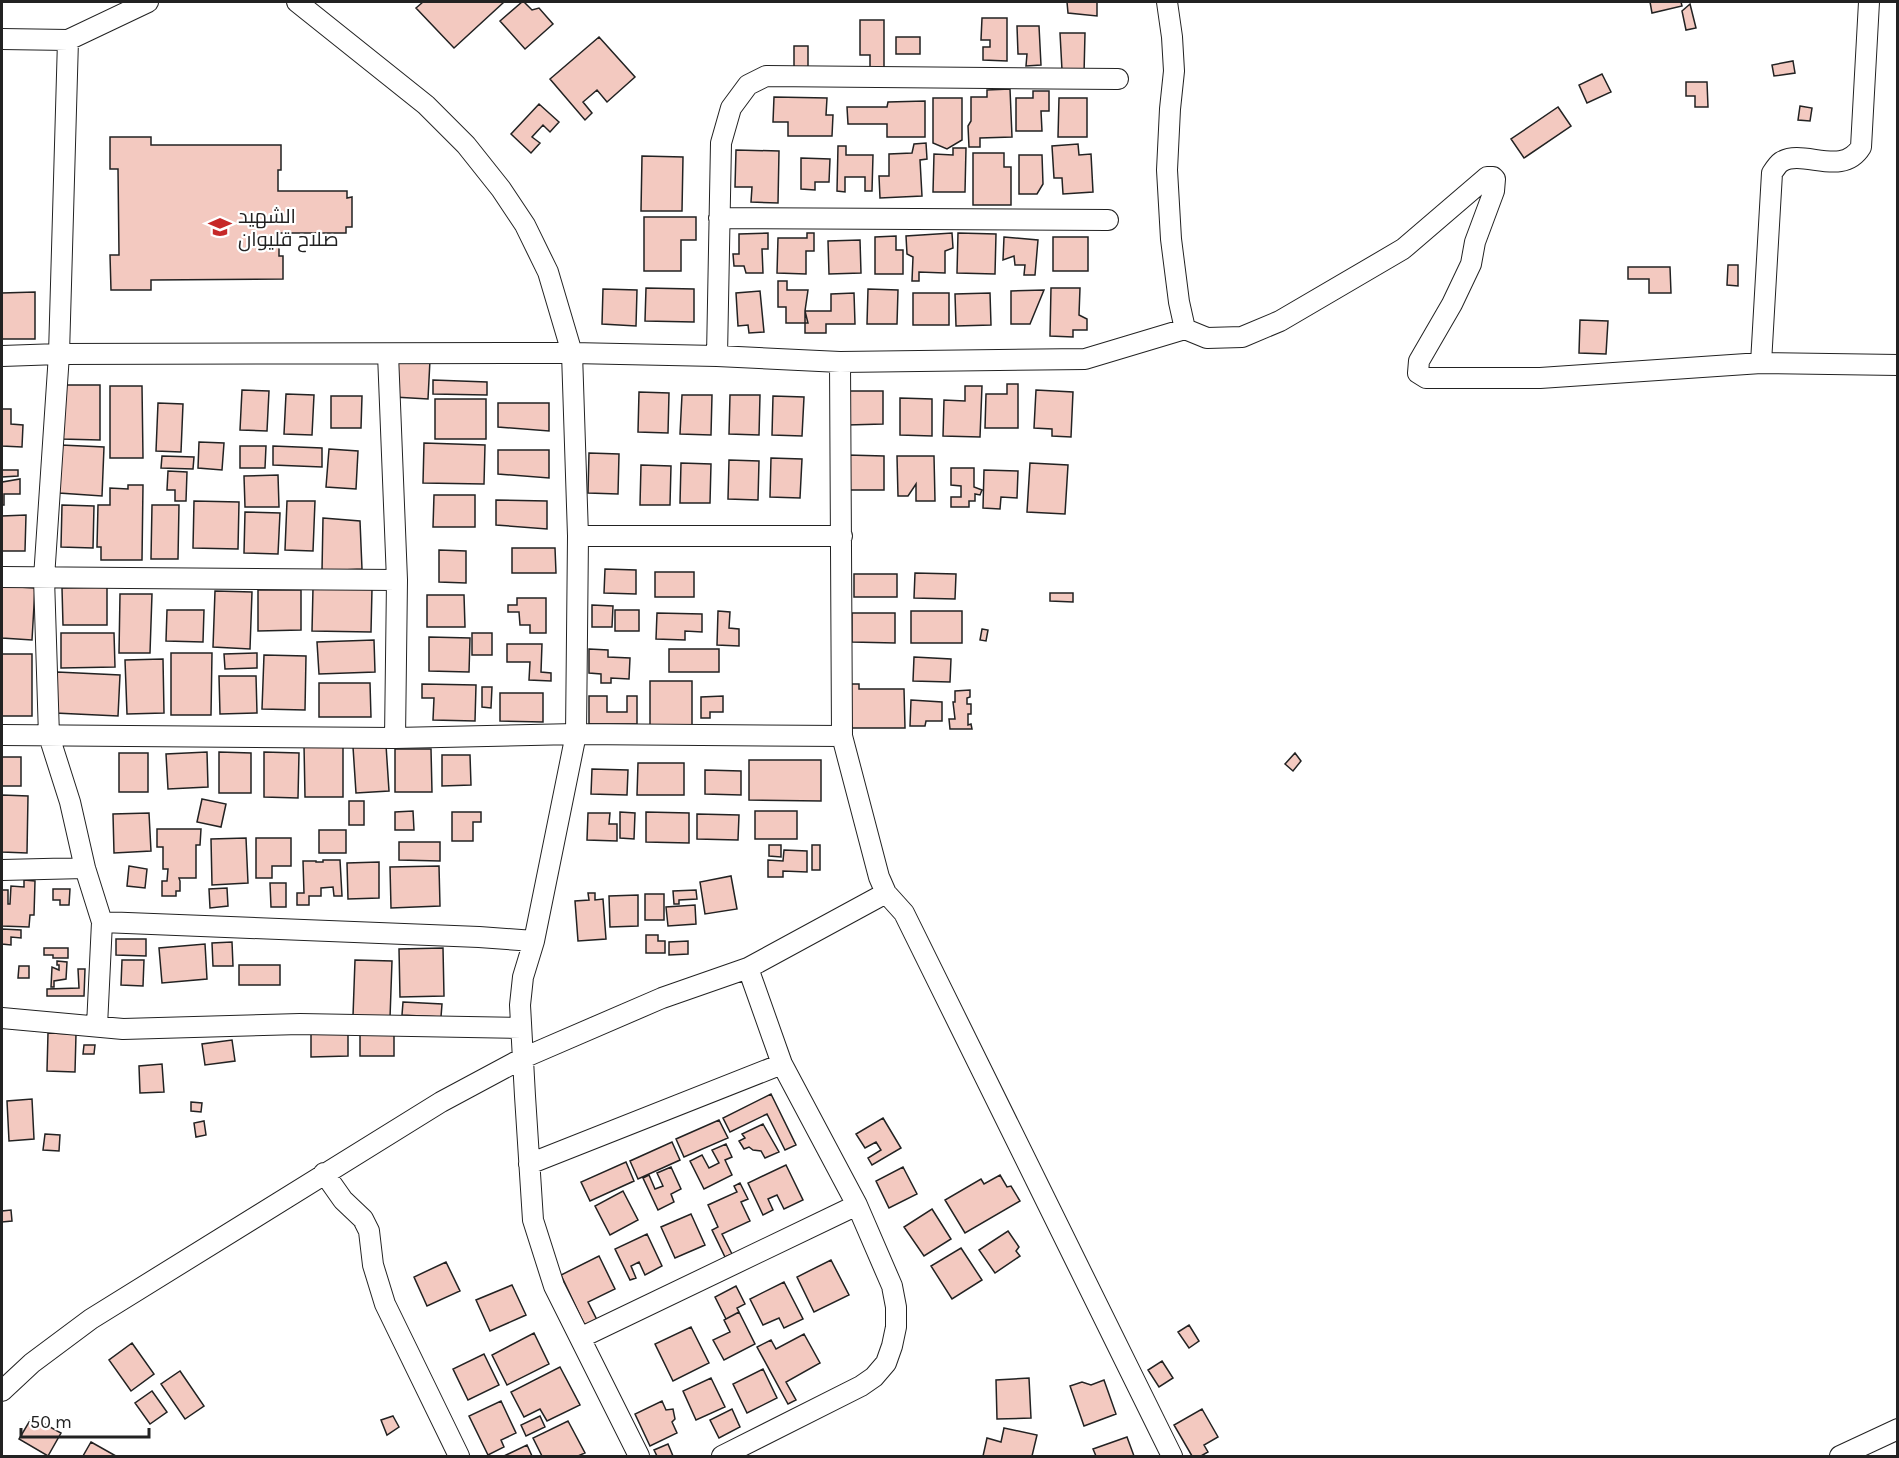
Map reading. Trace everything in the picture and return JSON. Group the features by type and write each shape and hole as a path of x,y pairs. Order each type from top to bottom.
{"street":[{"path":"2,39 68,40 148,2"},
{"path":"297,2 426,105 466,145 494,180 525,225 548,272 572,353 578,536 576,734 534,941 523,977 520,1005 523,1058 533,1220 554,1286 639,1456"},
{"path":"1167,2 1173,37 1174,71 1167,170 1175,270 1185,329"},
{"path":"1761,363 1772,173 1781,162 1793,159 1845,162 1857,154 1861,147 1869,2"},
{"path":"68,40 59,354 44,578 49,736 70,802 85,868 102,922 97,1026"},
{"path":"717,356 721,143 731,108 748,85 766,76 1118,80"},
{"path":"2,356 572,353 717,356 840,362 1085,359 1185,329 1207,338 1242,337 1280,321 1403,249 1487,177 1493,177 1495,179 1494,191 1476,242 1471,264 1452,304 1419,361 1418,373 1426,378 1540,378 1761,363 1898,365"},
{"path":"719,218 1108,220"},
{"path":"388,354 397,580 395,738"},
{"path":"840,362 842,736 879,877 886,893 904,914 1172,1456"},
{"path":"578,536 842,536"},
{"path":"2,577 397,580"},
{"path":"2,735 395,738 576,734 842,736"},
{"path":"2,870 85,868"},
{"path":"2,1391 32,1363 91,1319 441,1101 523,1058 662,998 748,968 886,893"},
{"path":"102,922 448,935 534,941"},
{"path":"722,1456 861,1386 874,1377 886,1364 896,1327 896,1306 892,1286 857,1205 782,1064 748,968"},
{"path":"2,1018 123,1029 300,1024 522,1028"},
{"path":"530,1164 782,1064"},
{"path":"324,1173 343,1200 363,1219 369,1231 373,1265 385,1304 459,1456"},
{"path":"580,1338 857,1205"},
{"path":"1840,1456 1898,1429"}],"building":[{"path":"423,2 504,2 454,48 416,8"},
{"path":"522,2 532,10 539,8 553,24 525,49 500,21"},
{"path":"1067,2 1097,2 1097,16 1068,13"},
{"path":"1650,2 1681,2 1682,6 1652,13"},
{"path":"1690,4 1696,28 1686,30 1682,11"},
{"path":"982,18 1007,18 1007,61 983,60 983,47 990,47 990,40 981,40"},
{"path":"860,20 884,20 884,69 870,69 870,55 860,55"},
{"path":"1017,26 1039,26 1041,65 1026,66 1027,54 1018,54"},
{"path":"1060,33 1085,33 1084,74 1062,70"},
{"path":"599,37 635,77 607,102 597,90 583,102 592,113 585,120 550,79"},
{"path":"896,37 920,37 920,54 896,54"},
{"path":"794,46 808,46 808,71 794,71"},
{"path":"1793,61 1795,73 1774,76 1772,65"},
{"path":"1602,74 1611,92 1587,103 1579,85"},
{"path":"1686,82 1707,82 1708,107 1695,107 1695,96 1686,96"},
{"path":"1010,89 1012,137 980,138 980,147 969,147 968,126 971,121 971,97 987,97 987,90"},
{"path":"1033,91 1049,91 1049,111 1041,111 1042,131 1016,131 1016,98 1033,98"},
{"path":"774,97 827,98 826,115 833,115 832,136 788,136 788,122 773,122"},
{"path":"933,98 962,98 962,140 947,149 933,143"},
{"path":"1059,98 1087,98 1087,137 1058,137"},
{"path":"925,101 925,137 887,137 887,124 848,124 847,107 887,107 888,102"},
{"path":"539,104 559,122 550,132 543,125 532,137 540,143 531,153 511,134"},
{"path":"1800,106 1812,108 1810,121 1798,120"},
{"path":"1558,107 1571,126 1524,158 1511,139"},
{"path":"110,137 151,137 151,145 281,145 278,191 347,191 347,198 352,197 352,227 346,227 346,233 279,233 279,256 283,256 283,279 151,280 151,290 111,290 110,255 119,255 118,169 110,169"},
{"path":"926,143 927,159 920,160 922,196 880,198 879,176 889,176 889,154 912,153 914,144"},
{"path":"1078,144 1079,155 1091,154 1093,192 1063,194 1062,178 1054,178 1052,146"},
{"path":"838,146 846,146 846,155 873,155 872,191 865,191 865,177 845,177 845,192 837,191"},
{"path":"953,148 966,148 965,192 933,192 934,154 953,155"},
{"path":"736,150 779,151 778,203 751,202 752,187 735,187"},
{"path":"973,153 1004,153 1004,167 1011,167 1011,205 973,205"},
{"path":"1019,155 1042,155 1043,184 1037,194 1019,194"},
{"path":"642,156 683,157 682,211 641,211"},
{"path":"801,158 830,159 829,182 815,182 815,190 801,189"},
{"path":"644,217 696,217 696,240 681,240 681,271 644,271"},
{"path":"768,233 768,249 762,249 763,273 746,273 744,266 734,266 733,254 739,254 739,234"},
{"path":"807,233 814,233 814,251 806,251 806,274 777,273 778,238 807,238"},
{"path":"952,233 953,248 945,251 945,273 919,272 919,281 912,281 913,257 907,254 906,236"},
{"path":"958,233 996,234 995,274 957,273"},
{"path":"896,236 896,250 903,250 903,274 875,274 875,237"},
{"path":"1004,237 1038,240 1035,275 1024,275 1025,265 1015,265 1014,256 1003,260"},
{"path":"1053,237 1088,237 1088,271 1053,271"},
{"path":"860,240 861,273 829,274 828,241"},
{"path":"1728,265 1738,265 1738,286 1727,285"},
{"path":"1628,267 1670,267 1671,293 1649,293 1649,279 1628,279"},
{"path":"778,281 787,281 787,290 808,290 805,311 808,323 786,323 786,307 778,307"},
{"path":"646,288 694,289 694,322 645,321"},
{"path":"1051,288 1080,288 1079,315 1087,319 1087,330 1073,330 1073,337 1050,336"},
{"path":"603,289 637,290 636,326 602,324"},
{"path":"868,289 898,290 897,324 867,324"},
{"path":"1044,290 1030,324 1011,324 1011,291"},
{"path":"760,291 764,332 749,333 748,325 738,326 736,293"},
{"path":"35,292 35,339 2,339 2,293"},
{"path":"854,293 855,324 826,324 826,333 805,333 805,311 831,311 831,294"},
{"path":"913,293 949,293 949,325 913,325"},
{"path":"990,293 991,325 956,326 955,294"},
{"path":"1580,320 1608,321 1606,354 1579,353"},
{"path":"397,357 430,360 428,399 394,397"},
{"path":"433,380 487,382 487,395 433,394"},
{"path":"1007,384 1018,384 1018,428 985,428 986,394 1007,394"},
{"path":"62,385 100,385 100,440 61,439"},
{"path":"110,386 142,386 143,458 110,458"},
{"path":"965,386 982,386 980,437 943,436 944,400 965,401"},
{"path":"242,390 269,391 267,431 240,430"},
{"path":"1036,390 1073,392 1071,437 1052,436 1052,429 1034,428"},
{"path":"847,391 883,391 883,424 847,425"},
{"path":"639,392 669,393 668,433 638,432"},
{"path":"286,394 314,395 312,435 284,434"},
{"path":"682,395 712,395 711,435 680,434"},
{"path":"730,395 760,395 759,435 729,434"},
{"path":"331,396 362,396 361,428 331,428"},
{"path":"773,396 804,397 802,436 772,435"},
{"path":"900,398 932,399 932,436 900,435"},
{"path":"435,399 486,399 486,439 435,439"},
{"path":"158,403 183,404 181,452 156,451"},
{"path":"498,403 549,403 549,431 498,427"},
{"path":"2,409 11,409 11,424 23,425 22,447 2,446"},
{"path":"199,442 224,443 222,470 198,468"},
{"path":"424,443 485,445 484,484 423,483"},
{"path":"61,445 104,447 102,496 59,493"},
{"path":"240,446 266,446 265,468 240,468"},
{"path":"273,446 322,448 322,467 273,465"},
{"path":"329,449 358,451 356,489 326,487"},
{"path":"498,450 549,450 549,478 498,474"},
{"path":"589,453 619,454 618,494 588,493"},
{"path":"847,455 884,456 884,490 847,490"},
{"path":"162,456 194,457 193,469 161,468"},
{"path":"897,456 934,456 935,501 916,501 916,484 908,496 898,496"},
{"path":"771,458 802,459 800,498 770,497"},
{"path":"729,460 759,461 758,500 728,499"},
{"path":"681,463 711,464 710,503 680,503"},
{"path":"1030,463 1068,465 1065,514 1027,512"},
{"path":"641,465 671,466 670,505 640,505"},
{"path":"951,468 974,468 974,487 982,490 980,495 975,494 975,501 969,501 969,507 951,507 951,497 961,497 961,486 951,485"},
{"path":"2,470 18,470 18,476 2,477"},
{"path":"984,470 1018,471 1017,498 1001,497 1000,509 983,508"},
{"path":"168,471 187,472 186,501 175,501 175,490 167,490"},
{"path":"278,475 279,507 245,507 244,476"},
{"path":"20,479 20,494 4,494 4,505 2,505 2,482"},
{"path":"128,485 143,485 142,560 101,560 101,547 97,547 98,505 110,505 110,488 128,489"},
{"path":"434,495 475,495 475,527 433,527"},
{"path":"496,500 547,501 547,529 496,525"},
{"path":"194,501 239,502 238,549 193,548"},
{"path":"287,501 315,501 313,551 285,550"},
{"path":"62,505 94,506 93,548 61,547"},
{"path":"152,505 179,505 178,559 151,559"},
{"path":"245,512 280,513 278,554 244,553"},
{"path":"26,515 25,551 2,551 2,516"},
{"path":"323,518 360,521 362,569 322,571"},
{"path":"512,548 555,548 556,573 512,573"},
{"path":"439,550 466,551 466,583 439,582"},
{"path":"605,569 636,570 636,594 604,593"},
{"path":"655,572 694,572 694,597 655,597"},
{"path":"915,573 956,574 955,599 914,598"},
{"path":"854,574 897,574 897,597 854,597"},
{"path":"2,586 35,588 32,640 2,638"},
{"path":"107,587 107,625 63,625 62,588"},
{"path":"313,588 372,589 371,632 312,631"},
{"path":"258,590 301,590 301,630 258,631"},
{"path":"215,591 252,592 250,649 213,647"},
{"path":"1050,593 1073,593 1073,602 1050,601"},
{"path":"120,594 152,594 150,653 119,653"},
{"path":"427,595 464,595 465,627 427,627"},
{"path":"517,598 546,598 546,633 530,633 530,625 520,625 519,612 508,612 508,605 517,605"},
{"path":"592,605 613,606 612,627 592,627"},
{"path":"167,610 204,610 203,642 166,641"},
{"path":"615,610 639,610 639,631 615,631"},
{"path":"718,611 730,612 729,628 739,629 739,646 717,645"},
{"path":"911,611 962,611 962,643 911,643"},
{"path":"657,613 702,614 702,632 685,631 685,640 656,639"},
{"path":"852,613 895,613 895,643 852,642"},
{"path":"982,629 988,630 986,641 980,640"},
{"path":"61,633 114,633 115,667 61,668"},
{"path":"472,633 492,633 492,655 472,655"},
{"path":"429,637 470,638 469,672 429,671"},
{"path":"374,640 375,672 319,674 317,642"},
{"path":"507,644 542,644 541,672 551,673 551,681 529,680 530,662 507,662"},
{"path":"589,649 608,650 608,657 630,658 629,679 611,678 611,683 601,683 601,674 589,673"},
{"path":"669,649 719,649 719,672 669,672"},
{"path":"171,653 212,653 211,715 171,715"},
{"path":"257,653 257,668 225,669 224,654"},
{"path":"2,654 32,654 32,716 2,716"},
{"path":"264,655 306,656 305,710 262,709"},
{"path":"914,657 951,659 950,682 913,681"},
{"path":"163,659 164,713 127,714 125,660"},
{"path":"57,672 120,675 118,716 55,713"},
{"path":"219,676 256,676 257,713 220,714"},
{"path":"650,681 692,681 692,725 650,725"},
{"path":"319,683 370,683 371,717 319,717"},
{"path":"422,684 476,685 475,721 433,720 434,698 422,698"},
{"path":"844,684 859,684 859,689 904,689 905,728 852,728"},
{"path":"482,687 492,687 491,708 482,707"},
{"path":"970,690 970,697 967,698 967,704 971,704 968,725 971,724 972,729 950,729 949,719 955,719 953,702 955,702 955,691"},
{"path":"500,693 543,693 543,722 500,721"},
{"path":"589,696 607,696 607,712 627,712 627,696 637,696 637,724 589,724"},
{"path":"723,696 723,712 710,712 710,718 701,718 701,697"},
{"path":"911,700 942,702 942,721 926,721 925,726 910,726"},
{"path":"343,744 343,797 305,797 304,745"},
{"path":"386,745 389,791 356,793 353,747"},
{"path":"395,749 431,749 432,792 395,792"},
{"path":"207,752 208,787 168,789 166,754"},
{"path":"219,752 251,753 251,793 219,793"},
{"path":"264,752 299,753 298,798 264,797"},
{"path":"119,753 148,753 148,792 119,792"},
{"path":"1295,753 1301,761 1293,771 1285,764"},
{"path":"442,755 470,755 471,785 442,786"},
{"path":"2,757 21,757 21,786 2,786"},
{"path":"749,760 821,760 821,801 749,800"},
{"path":"638,763 684,763 684,795 637,795"},
{"path":"592,769 628,770 627,795 591,794"},
{"path":"705,770 741,771 741,795 705,794"},
{"path":"2,795 28,796 27,853 2,852"},
{"path":"202,799 226,804 221,827 197,822"},
{"path":"349,801 364,801 364,825 349,825"},
{"path":"413,811 414,830 395,830 395,812"},
{"path":"755,811 797,811 797,839 755,839"},
{"path":"452,812 481,812 481,822 473,822 473,841 452,841"},
{"path":"620,812 635,813 634,839 620,838"},
{"path":"646,812 689,813 689,843 646,842"},
{"path":"149,813 151,851 114,853 113,814"},
{"path":"588,813 610,813 609,824 617,824 617,841 587,840"},
{"path":"697,814 739,815 738,840 697,839"},
{"path":"157,829 201,829 200,845 196,845 196,878 179,878 180,891 176,891 176,896 162,896 162,881 167,881 168,869 163,869 163,847 157,847"},
{"path":"319,830 346,830 346,853 319,853"},
{"path":"246,838 248,883 212,885 211,839"},
{"path":"256,838 291,838 291,866 272,866 272,878 256,878"},
{"path":"399,842 440,842 440,861 399,860"},
{"path":"769,845 781,845 781,857 769,856"},
{"path":"812,845 820,845 820,870 812,870"},
{"path":"784,850 807,851 807,872 783,871 783,877 768,877 768,860 783,861"},
{"path":"323,860 340,860 342,896 334,896 333,887 321,888 321,896 309,896 309,905 297,905 297,893 304,893 303,861 323,862"},
{"path":"379,862 379,898 348,899 347,863"},
{"path":"129,866 147,869 145,888 127,886"},
{"path":"439,866 440,906 391,908 390,867"},
{"path":"731,876 737,909 705,914 700,882"},
{"path":"24,880 35,881 34,915 30,915 29,927 2,926 2,890 8,890 8,904 10,904 11,886 24,887"},
{"path":"270,883 286,883 286,907 271,907"},
{"path":"227,888 228,906 210,908 209,889"},
{"path":"53,889 70,889 69,905 60,905 60,900 53,900"},
{"path":"696,890 697,899 679,900 679,904 674,904 673,891"},
{"path":"588,893 595,893 595,900 603,899 606,939 578,941 575,901 589,900"},
{"path":"645,894 664,894 664,920 645,920"},
{"path":"638,895 638,926 610,927 609,896"},
{"path":"695,905 696,924 668,926 666,907"},
{"path":"2,929 21,930 21,938 11,937 11,945 2,944"},
{"path":"646,935 658,935 658,941 665,941 665,953 646,953"},
{"path":"116,939 146,939 146,956 116,955"},
{"path":"688,941 688,954 669,955 669,942"},
{"path":"232,942 233,966 213,966 212,943"},
{"path":"205,944 207,979 162,983 159,948"},
{"path":"44,948 68,948 68,958 53,958 53,955 44,955"},
{"path":"443,948 444,996 400,997 399,949"},
{"path":"122,960 144,960 143,986 121,985"},
{"path":"355,960 392,961 390,1018 353,1016"},
{"path":"57,961 67,962 66,979 54,981 54,987 51,987 52,967 59,970"},
{"path":"239,965 280,965 280,985 239,985"},
{"path":"19,966 29,966 29,978 18,978"},
{"path":"78,969 85,969 84,996 47,996 47,989 79,988"},
{"path":"403,1002 442,1004 441,1017 402,1015"},
{"path":"394,1030 394,1056 360,1056 360,1033"},
{"path":"48,1033 76,1034 75,1072 47,1071"},
{"path":"311,1033 348,1033 348,1056 311,1057"},
{"path":"232,1040 235,1061 205,1065 202,1044"},
{"path":"84,1045 95,1045 94,1054 83,1054"},
{"path":"162,1064 164,1092 140,1093 139,1066"},
{"path":"771,1094 796,1145 785,1150 767,1114 730,1132 723,1118"},
{"path":"32,1099 34,1139 9,1141 7,1101"},
{"path":"191,1102 202,1103 201,1112 191,1111"},
{"path":"883,1118 901,1148 872,1165 868,1158 881,1150 876,1142 865,1148 856,1134"},
{"path":"719,1120 728,1138 684,1157 676,1139"},
{"path":"204,1121 206,1135 196,1137 194,1123"},
{"path":"763,1124 779,1152 765,1158 761,1151 749,1147 744,1149 739,1141 745,1138 742,1134"},
{"path":"45,1134 60,1135 59,1151 43,1150"},
{"path":"672,1142 680,1160 638,1179 630,1161"},
{"path":"726,1144 732,1157 725,1160 732,1175 704,1189 690,1161 702,1155 709,1168 719,1163 712,1150"},
{"path":"626,1162 634,1181 590,1201 581,1182"},
{"path":"786,1165 803,1200 784,1209 777,1195 768,1199 773,1210 763,1215 748,1183"},
{"path":"671,1167 681,1189 671,1194 674,1202 658,1210 643,1178 649,1175 655,1189 663,1186 657,1173"},
{"path":"903,1167 917,1194 889,1208 876,1181"},
{"path":"1000,1175 1007,1187 1011,1186 1020,1201 965,1233 945,1200 981,1179 984,1184"},
{"path":"740,1183 748,1199 741,1202 750,1221 722,1234 732,1254 725,1257 712,1230 718,1227 708,1205 737,1192 734,1186"},
{"path":"623,1191 638,1220 610,1235 595,1206"},
{"path":"932,1209 951,1239 924,1256 904,1227"},
{"path":"11,1210 12,1221 2,1222 2,1211"},
{"path":"691,1214 705,1245 675,1258 661,1227"},
{"path":"1008,1231 1019,1247 1016,1251 1020,1256 995,1273 979,1250"},
{"path":"647,1234 662,1266 645,1275 639,1262 631,1266 636,1278 630,1280 615,1249"},
{"path":"961,1248 982,1280 952,1299 931,1266"},
{"path":"599,1256 615,1289 588,1302 597,1320 585,1326 561,1275"},
{"path":"831,1260 849,1295 814,1312 797,1277"},
{"path":"446,1262 460,1291 427,1306 414,1277"},
{"path":"784,1282 803,1319 784,1328 779,1318 763,1325 750,1299"},
{"path":"512,1285 526,1315 490,1331 476,1300"},
{"path":"736,1286 745,1304 737,1308 739,1312 726,1319 715,1297"},
{"path":"739,1312 755,1344 724,1360 713,1340 730,1332 724,1320"},
{"path":"1189,1325 1199,1341 1189,1348 1178,1332"},
{"path":"691,1327 709,1363 673,1381 655,1344"},
{"path":"534,1333 549,1364 507,1385 492,1355"},
{"path":"804,1334 820,1363 786,1382 796,1400 788,1404 757,1347 771,1340 776,1349"},
{"path":"132,1343 154,1374 131,1391 109,1360"},
{"path":"484,1354 499,1385 468,1400 453,1369"},
{"path":"1162,1361 1173,1378 1159,1387 1148,1370"},
{"path":"560,1367 580,1405 547,1421 540,1409 524,1417 511,1392"},
{"path":"763,1369 777,1398 747,1413 733,1384"},
{"path":"180,1371 204,1406 185,1419 161,1384"},
{"path":"711,1378 725,1407 696,1420 683,1391"},
{"path":"1029,1378 1031,1418 997,1419 996,1380"},
{"path":"1104,1380 1116,1414 1084,1426 1070,1386 1082,1382 1091,1385"},
{"path":"152,1391 167,1412 150,1424 135,1403"},
{"path":"501,1401 516,1433 501,1440 504,1447 488,1455 469,1416"},
{"path":"662,1401 666,1410 673,1409 675,1419 672,1422 677,1433 650,1446 635,1414"},
{"path":"732,1409 740,1427 719,1438 710,1420"},
{"path":"1202,1409 1218,1437 1204,1445 1208,1452 1201,1456 1192,1456 1174,1425"},
{"path":"393,1416 399,1427 387,1435 381,1420"},
{"path":"540,1416 545,1427 526,1436 521,1425"},
{"path":"32,1417 61,1433 48,1456 19,1439"},
{"path":"568,1421 585,1453 578,1456 542,1456 533,1438"},
{"path":"1004,1428 1037,1435 1032,1456 983,1456 987,1438 1001,1442"},
{"path":"1127,1437 1134,1456 1096,1456 1093,1449"},
{"path":"91,1442 116,1456 83,1456"},
{"path":"668,1444 673,1456 657,1456 654,1450"},
{"path":"527,1445 532,1456 504,1456"}],"place":[{"name":"الشهيد صلاح قليوان","path":"220,227"}]}
